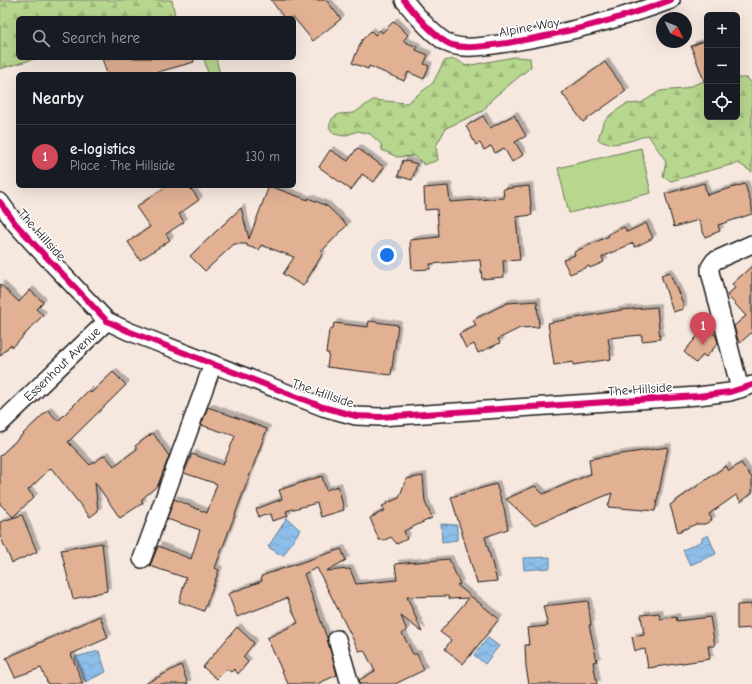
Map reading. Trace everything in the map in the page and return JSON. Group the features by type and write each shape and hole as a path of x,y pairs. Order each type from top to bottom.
{"street":[{"name":"Alpine Way","path":"404,0 427,26 444,41 454,45 472,47 540,38 580,29 671,0"},
{"name":"The Hillside","path":"0,202 15,223 107,321 128,331 323,407 356,416 365,417 675,397 714,394 746,387"},
{"path":"746,387 718,306 710,267 714,261 752,244"},
{"name":"Essenhout Avenue","path":"0,424 107,321"},
{"path":"142,559 213,364"},
{"path":"337,639 350,684"}],"green space":[{"path":"0,0 172,0 175,16 16,16 16,60 30,60 0,69"},
{"path":"514,57 530,58 531,67 492,99 483,111 446,128 436,146 438,160 424,165 415,156 397,157 382,150 381,144 370,134 358,131 344,136 334,134 329,127 332,119 339,114 354,113 373,100 407,103 433,83 444,61 456,60 466,66"},
{"path":"204,60 216,60 220,72 208,72"},
{"path":"740,78 747,78 752,83 752,172 738,163 671,181 663,177 666,161 648,135 616,144 609,144 598,139 603,123 610,115 626,104 641,103 660,91 683,89 704,81 704,120 740,120"},
{"path":"641,148 651,193 569,213 558,168"}],"water":[{"path":"287,518 300,530 283,556 268,547"},
{"path":"441,524 457,525 457,540 442,542"},
{"path":"708,535 716,554 690,565 683,550 702,541 702,538"},
{"path":"550,557 550,568 524,570 523,558"},
{"path":"488,638 499,646 485,664 474,655"},
{"path":"99,651 106,672 85,682 75,657"}],"building":[{"path":"271,0 326,0 341,19 313,41 296,20 296,16 283,16"},
{"path":"394,21 408,35 403,41 417,47 416,50 428,55 424,64 429,66 424,79 408,72 404,81 369,66 368,69 352,63 362,40 371,31 375,35 380,30 382,33"},
{"path":"704,41 704,81 692,48 692,46"},
{"path":"103,60 194,60 194,62 158,72 106,72"},
{"path":"605,62 626,91 583,122 562,93"},
{"path":"514,115 526,136 515,142 523,155 512,162 504,148 495,153 491,146 484,150 480,143 476,145 466,126 483,116 490,128"},
{"path":"357,148 384,167 374,182 362,174 351,190 319,167 330,150 348,161"},
{"path":"403,160 417,164 412,180 398,176"},
{"path":"704,183 707,195 745,184 752,207 752,214 718,225 720,231 705,237 699,220 674,227 665,194"},
{"path":"448,186 450,202 504,198 503,189 529,186 532,215 516,217 520,260 503,261 504,277 482,279 480,260 430,264 430,269 412,270 410,240 439,237 437,209 425,210 424,188"},
{"path":"164,188 190,188 199,200 179,214 184,222 166,234 170,240 140,260 128,242 150,227 136,207"},
{"path":"268,188 275,188 308,200 308,198 327,206 347,225 320,253 322,255 303,286 283,274 294,257 261,245 259,250 247,246 247,244 234,244 205,271 190,256 241,208 249,239"},
{"path":"646,223 653,238 635,247 633,243 602,257 604,262 590,268 589,266 570,274 563,260 575,255 574,252 609,236 608,234 624,227 627,232"},
{"path":"752,266 752,332 740,343 734,326 746,316 727,295 735,288 732,284"},
{"path":"669,272 683,303 683,309 673,312 661,275"},
{"path":"0,284 19,302 30,290 43,302 36,309 43,315 13,347 10,345 0,356"},
{"path":"537,301 539,327 520,328 498,339 500,343 478,353 474,344 466,348 459,334 476,326 473,320 507,303"},
{"path":"657,307 660,339 642,341 642,335 608,338 611,359 573,365 573,362 554,365 548,323 621,310"},
{"path":"369,321 398,325 391,375 327,367 329,353 326,353 329,331 333,328 334,323 368,327"},
{"path":"705,327 716,336 718,343 706,357 703,355 696,363 684,352"},
{"path":"113,372 126,385 68,442 90,465 105,455 114,466 137,449 135,446 153,433 169,456 158,485 141,500 143,503 120,518 95,482 98,511 90,517 51,468 28,490 34,497 13,517 0,504 0,456 48,410 58,421 89,390 91,393"},
{"path":"208,407 267,429 215,568 219,570 204,611 179,602 186,578 150,566 158,546 191,559 200,530 167,519 174,499 207,513 217,484 184,473 192,454 223,465 235,436 201,425"},
{"path":"668,447 655,511 608,507 612,493 534,525 506,499 535,486 543,494 591,474 589,459"},
{"path":"741,463 752,478 752,493 741,502 736,495 709,514 712,520 705,524 696,524 678,532 670,505 726,466 729,471"},
{"path":"322,476 326,490 338,486 344,510 321,517 317,503 286,511 288,516 272,521 270,514 259,517 256,509 282,499 279,490"},
{"path":"423,476 425,502 432,518 404,531 407,539 397,544 391,537 385,540 379,540 370,518 385,510 382,506 387,504 387,502 399,498 406,479"},
{"path":"496,484 504,508 508,529 485,537 497,581 477,583 451,497"},
{"path":"22,515 37,552 12,563 0,536 0,522"},
{"path":"102,543 107,591 73,599 61,550"},
{"path":"341,549 346,560 326,571 350,569 356,584 397,580 395,564 449,559 460,584 457,585 499,619 463,664 445,649 451,640 440,632 469,598 449,599 448,596 407,597 422,632 401,616 407,631 402,633 413,654 417,654 424,670 395,684 360,684 359,680 375,671 364,650 359,651 317,568 304,574 327,638 337,675 317,684 288,684 267,638 298,623 287,598 237,617 228,594 262,581 261,576"},
{"path":"588,601 591,625 589,625 597,661 593,662 597,684 529,684 526,667 525,645 529,645 527,628 548,626 543,606"},
{"path":"752,604 752,628 737,629 737,605"},
{"path":"659,613 660,619 676,617 677,621 710,617 715,646 708,646 710,659 648,668 645,649 635,651 632,637 644,635 641,615"},
{"path":"100,616 108,638 71,654 83,684 48,684 41,668 15,677 6,658"},
{"path":"237,627 254,643 243,657 248,662 238,674 234,669 231,672 227,669 217,679 203,667"},
{"path":"181,665 188,684 145,684"}],"cycle path":[{"path":"404,0 426,26 440,38 452,45 465,47 507,43 569,31 630,14 671,0"},
{"path":"0,202 15,223 107,321 128,331 323,407 356,416 380,417 698,396 730,392 752,385"}],"place":[{"name":"e-logistics","path":"703,345"}]}
